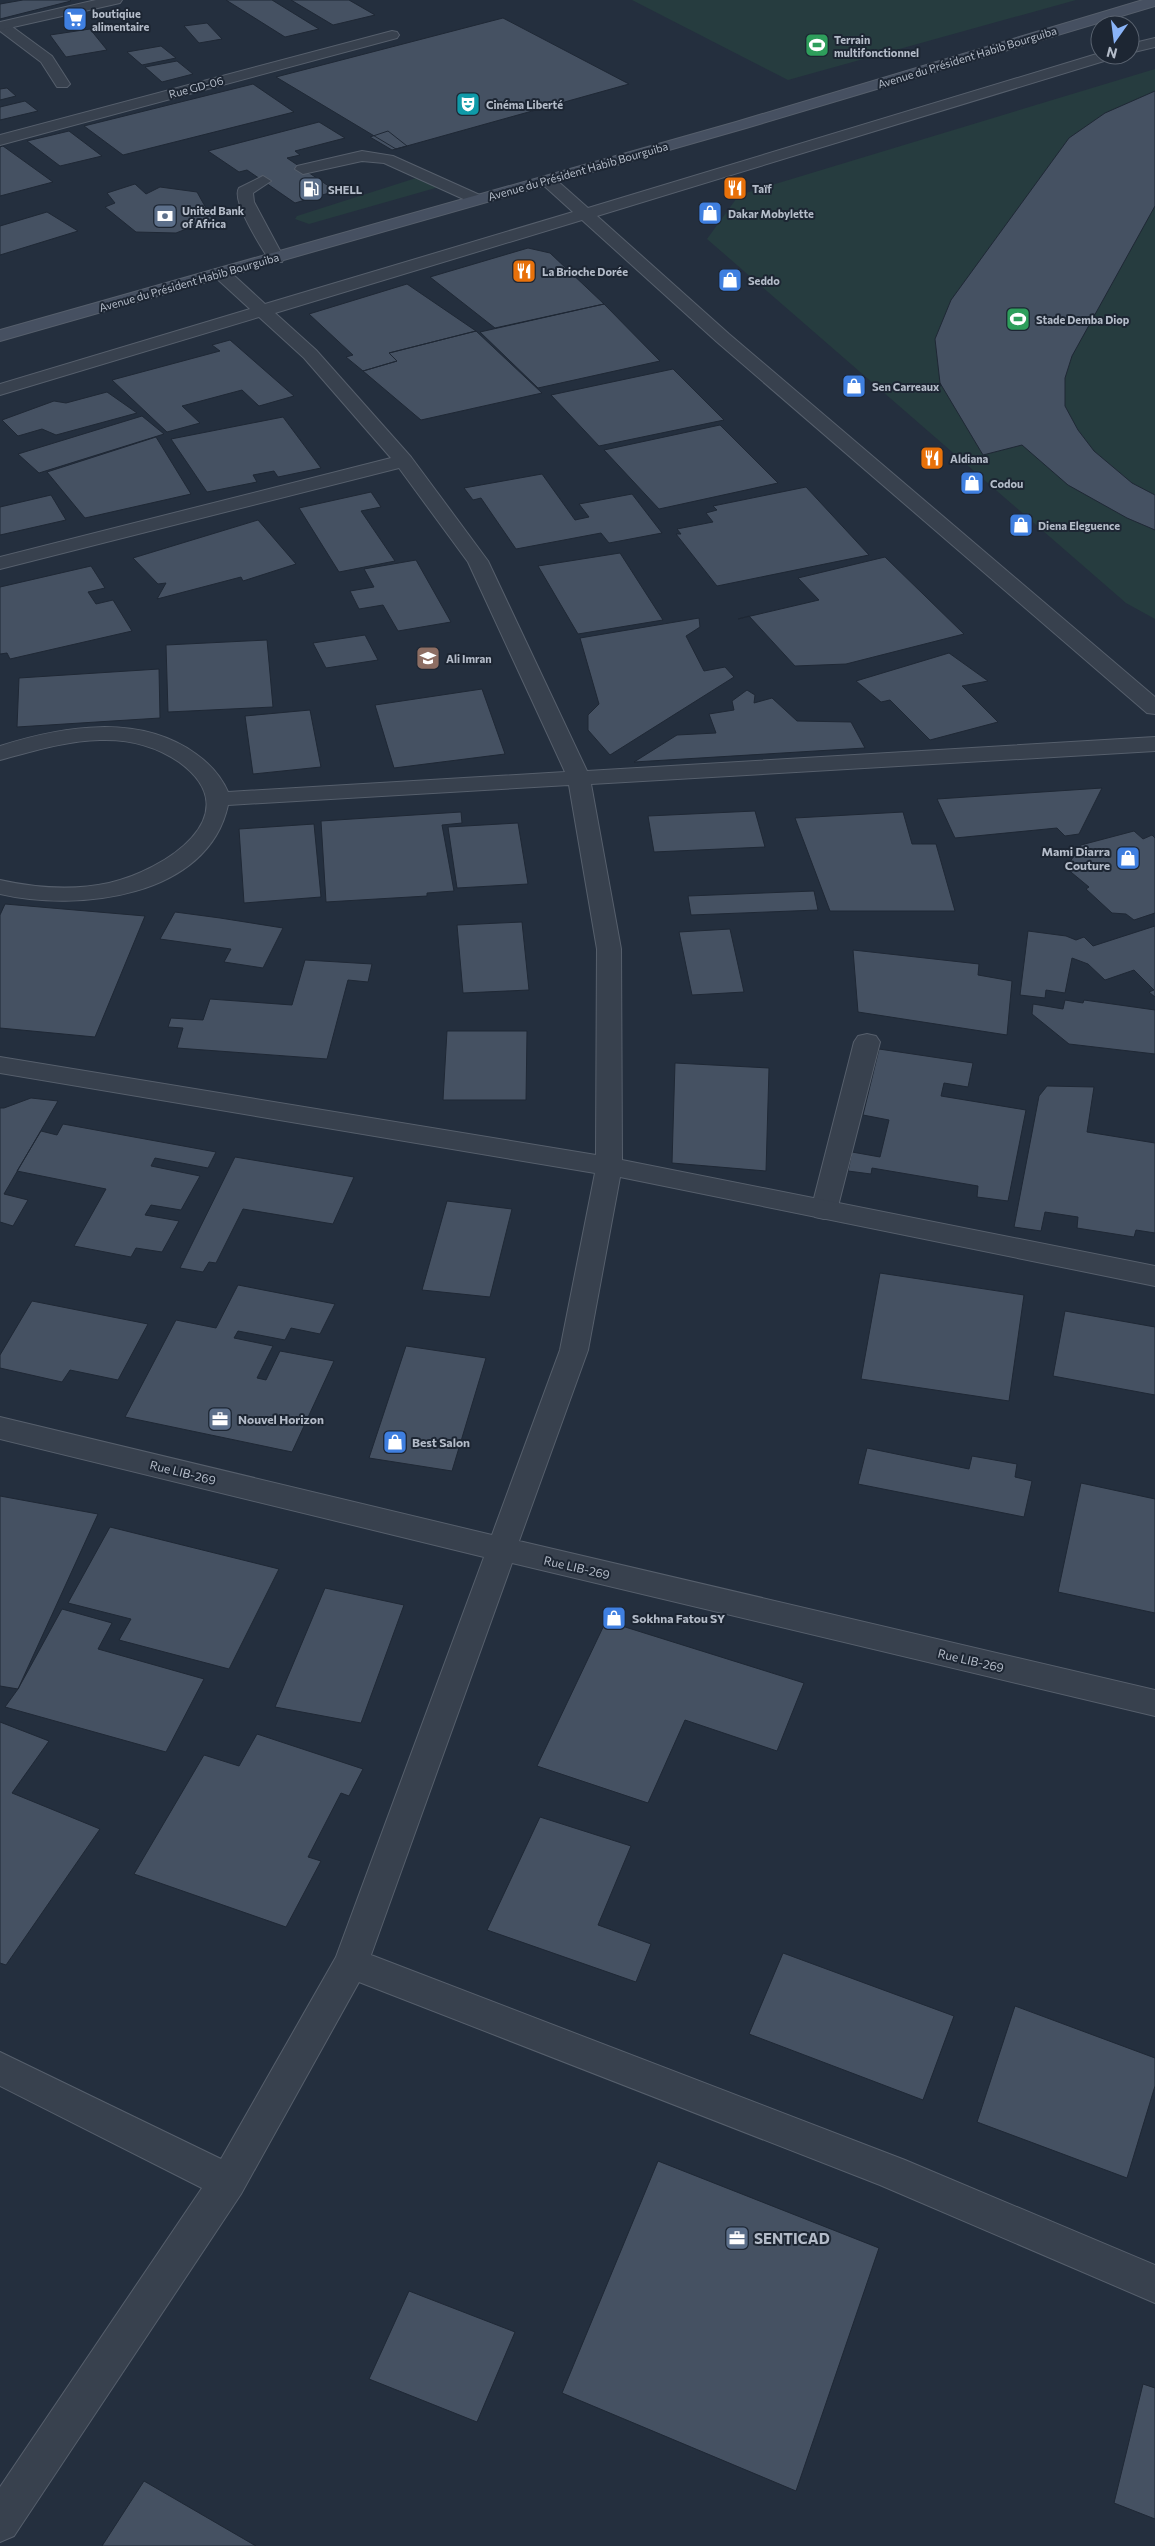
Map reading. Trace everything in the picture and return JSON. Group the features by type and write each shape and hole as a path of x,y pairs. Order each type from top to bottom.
{"main road":[{"name":"Avenue du Président Habib Bourguiba","path":"0,336 547,180 1155,1"}],"street":[{"path":"1,26 111,0"},
{"path":"1,26 47,59 62,84"},
{"name":"Rue GD-06","path":"0,140 392,35"},
{"path":"1140,46 1155,42"},
{"path":"0,390 260,309 585,214 937,105 1090,61"},
{"path":"303,169 362,156 387,158 476,200"},
{"path":"547,180 723,338 1155,708"},
{"path":"263,181 245,191 246,202 276,258"},
{"path":"0,2522 228,2182 351,1964 574,1350 609,1166 609,949 579,777 478,561 404,461 310,354 221,274"},
{"path":"0,563 404,461"},
{"path":"0,754 32,742 74,734 116,734 155,741 186,755 201,768 208,775 218,799 215,821 201,844 176,864 144,880 106,891 64,895 25,893 0,886"},
{"path":"218,799 1155,744"},
{"path":"824,1210 867,1042"},
{"path":"0,1065 609,1166 1155,1276"},
{"name":"Rue LIB-269","path":"0,1428 501,1550 1155,1703"},
{"path":"351,1964 892,2172 1155,2284"},
{"path":"0,2068 228,2182"}],"green space":[{"name":"Terrain multifonctionnel","path":"632,0 1076,0 788,80"},
{"path":"1155,69 1155,619 1126,603 707,239 739,195"},
{"path":"432,176 446,180 439,187 309,224 295,219 297,216 416,178"}],"building":[{"path":"23,0 71,1 0,19 0,4"},
{"path":"226,0 272,0 319,29 285,37"},
{"path":"291,0 349,0 375,15 333,25"},
{"path":"503,18 629,84 396,149 276,77"},
{"path":"207,23 222,39 199,43 184,26"},
{"path":"90,29 107,50 66,57 50,35"},
{"path":"161,46 176,58 142,65 127,52"},
{"path":"177,61 193,74 162,82 145,67"},
{"path":"253,84 294,112 123,155 84,126"},
{"path":"7,88 16,96 0,100 0,89"},
{"name":"Stade Demba Diop","path":"1155,91 1155,206 1072,356 1065,378 1065,406 1078,430 1094,451 1132,483 1155,495 1155,530 1127,518 1068,485 1022,445 983,455 940,383 935,339 951,300 1069,138 1105,113"},
{"path":"25,101 38,111 0,120 0,107"},
{"path":"319,122 345,138 295,151 300,155 287,158 336,191 295,203 247,170 239,172 208,151"},
{"path":"69,131 102,156 60,166 27,141"},
{"path":"388,131 407,146 392,150 370,137"},
{"path":"3,146 53,182 0,196 0,147"},
{"path":"135,184 146,194 160,187 197,192 212,219 176,233 136,232 105,207 115,203 107,193"},
{"path":"47,212 78,231 0,255 0,226"},
{"path":"528,248 550,253 604,304 495,328 430,277"},
{"path":"407,284 476,331 389,353 397,361 363,371 346,357 353,355 309,314"},
{"path":"604,304 660,361 538,388 480,332"},
{"path":"476,331 542,393 421,420 363,371 397,361 389,353"},
{"path":"230,340 294,396 259,406 242,390 182,406 200,423 167,432 112,380 220,351 212,345"},
{"path":"673,369 724,420 599,446 551,395"},
{"path":"107,392 137,413 56,435 42,429 18,436 2,420 54,401 66,403"},
{"path":"142,416 164,434 39,473 18,454"},
{"path":"283,417 321,468 278,477 274,471 253,475 257,482 207,492 171,439"},
{"path":"720,425 778,483 659,509 604,450"},
{"path":"156,437 191,494 85,518 47,472"},
{"path":"542,474 575,520 589,517 579,504 632,494 662,533 609,543 601,533 516,549 481,498 473,500 464,488"},
{"path":"806,487 869,555 717,586 676,534 681,534 677,529 713,522 706,513 717,510 713,506"},
{"path":"371,492 381,507 361,511 395,561 339,572 299,508"},
{"path":"51,495 66,520 0,535 0,507"},
{"path":"258,520 296,564 243,581 241,577 157,599 166,583 158,584 133,558"},
{"path":"620,553 663,620 578,634 538,566"},
{"path":"885,557 964,634 846,664 795,666 749,616 819,600 798,578"},
{"path":"416,560 451,622 398,631 383,605 359,609 350,591 374,587 364,569"},
{"path":"91,566 105,588 88,592 96,604 113,600 132,631 10,659 7,653 0,654 0,587"},
{"path":"699,618 700,627 686,636 704,671 725,667 734,677 610,755 588,730 588,715 599,704 580,638"},
{"path":"365,635 378,660 326,668 313,643"},
{"path":"267,640 273,707 168,712 166,645"},
{"path":"949,653 988,681 962,686 998,722 930,740 890,700 881,702 856,681"},
{"path":"159,669 160,718 17,727 19,678"},
{"path":"482,689 505,754 394,768 375,705"},
{"path":"747,690 755,695 754,703 772,698 797,721 851,722 865,748 634,762 677,735 716,733 709,714 734,710 732,701"},
{"path":"310,710 321,767 253,774 245,716"},
{"path":"1102,788 1079,834 1065,836 1057,828 955,838 937,799"},
{"path":"755,811 765,847 654,852 648,816"},
{"path":"461,812 462,823 442,825 454,891 427,893 427,896 326,902 321,821"},
{"path":"903,812 912,844 936,844 955,911 830,911 795,818"},
{"path":"518,823 528,884 457,888 448,827"},
{"path":"314,824 321,897 244,903 239,829"},
{"path":"1134,831 1143,839 1152,835 1155,838 1155,913 1134,920 1126,914 1112,913 1086,889 1089,887 1066,868 1081,845"},
{"path":"814,891 818,910 691,915 688,896"},
{"path":"5,904 145,916 95,1037 0,1028 0,915"},
{"path":"175,912 283,928 263,968 224,962 231,949 160,939"},
{"path":"522,922 529,990 463,993 457,925"},
{"path":"1155,926 1155,997 1149,992 1154,990 1134,970 1105,980 1088,964 1072,958 1065,993 1046,990 1045,998 1020,995 1028,931 1066,936 1076,940 1084,937 1093,946"},
{"path":"730,929 744,992 692,995 679,932"},
{"path":"853,950 979,964 978,975 1012,981 1007,1035 858,1012"},
{"path":"305,960 372,964 368,982 348,980 327,1059 177,1048 183,1028 168,1027 171,1018 203,1020 210,999 292,1005"},
{"path":"1065,1000 1083,1003 1084,1000 1155,1010 1155,1054 1069,1044 1032,1014 1033,1004 1063,1009"},
{"path":"447,1031 527,1031 526,1100 443,1100"},
{"path":"879,1049 973,1063 968,1087 944,1083 941,1096 1026,1110 1008,1201 977,1197 978,1186 872,1168 871,1174 848,1171 852,1152 880,1157 889,1120 863,1115"},
{"path":"675,1063 769,1068 766,1171 672,1163"},
{"path":"1047,1086 1094,1087 1087,1132 1155,1143 1155,1233 1136,1230 1134,1237 1077,1228 1078,1217 1045,1212 1041,1231 1014,1227 1039,1096"},
{"path":"31,1098 58,1101 4,1194 28,1200 13,1226 0,1222 0,1108"},
{"path":"63,1124 216,1152 208,1168 155,1158 151,1166 200,1176 181,1210 151,1205 145,1215 179,1221 162,1252 136,1248 131,1257 74,1246 106,1189 17,1171 41,1131 57,1135"},
{"path":"235,1157 354,1177 333,1224 243,1209 216,1263 209,1262 203,1272 180,1268"},
{"path":"447,1201 512,1209 490,1297 422,1290"},
{"path":"880,1273 1024,1295 1009,1401 861,1379"},
{"path":"238,1285 335,1304 320,1334 291,1328 285,1340 238,1331 234,1338 273,1346 257,1378 266,1380 280,1351 334,1361 292,1452 125,1417 176,1320 216,1328"},
{"path":"32,1301 148,1324 118,1380 70,1370 62,1382 0,1368 0,1355"},
{"path":"1065,1311 1155,1327 1155,1395 1053,1376"},
{"path":"406,1346 486,1358 452,1471 369,1458"},
{"path":"867,1448 969,1469 972,1456 1017,1464 1015,1477 1032,1481 1024,1517 858,1484"},
{"path":"1081,1483 1155,1499 1155,1613 1058,1592"},
{"path":"0,1496 98,1514 18,1689 0,1686"},
{"path":"110,1527 279,1569 229,1669 119,1640 131,1619 68,1603"},
{"path":"325,1588 404,1605 361,1723 275,1707"},
{"path":"62,1609 112,1623 98,1649 204,1679 166,1752 5,1707 18,1689"},
{"path":"606,1621 804,1683 777,1751 685,1720 648,1803 537,1766"},
{"path":"0,1722 49,1741 12,1793 100,1829 6,1965 0,1963"},
{"path":"257,1734 363,1769 349,1796 341,1793 308,1857 321,1861 286,1927 134,1874 204,1755 239,1766"},
{"path":"540,1817 631,1846 598,1925 651,1944 636,1982 487,1930"},
{"path":"783,1953 954,2016 923,2100 749,2034"},
{"path":"1015,2006 1155,2058 1155,2086 1127,2178 977,2122"},
{"path":"658,2161 879,2248 796,2491 562,2393"},
{"path":"409,2291 515,2332 477,2422 369,2379"},
{"path":"1143,2384 1155,2388 1155,2519 1114,2503"},
{"path":"144,2481 256,2546 102,2546"}],"place":[{"name":"boutiqiue alimentaire","path":"75,19"},
{"name":"Terrain multifonctionnel","path":"817,45"},
{"name":"Cinéma Liberté","path":"468,104"},
{"name":"Taïf","path":"735,188"},
{"name":"SHELL","path":"311,189"},
{"name":"Dakar Mobylette","path":"710,213"},
{"name":"United Bank of Africa","path":"165,216"},
{"name":"La Brioche Dorée","path":"524,271"},
{"name":"Seddo","path":"730,280"},
{"name":"Stade Demba Diop","path":"1018,319"},
{"name":"Sen Carreaux","path":"854,386"},
{"name":"Aldiana","path":"932,458"},
{"name":"Codou","path":"972,483"},
{"name":"Diena Eleguence","path":"1021,525"},
{"name":"Ali Imran","path":"428,658"},
{"name":"Mami Diarra Couture","path":"1128,858"},
{"name":"Nouvel Horizon","path":"220,1419"},
{"name":"Best Salon","path":"395,1442"},
{"name":"Sokhna Fatou SY","path":"614,1618"},
{"name":"SENTICAD","path":"737,2238"}]}
